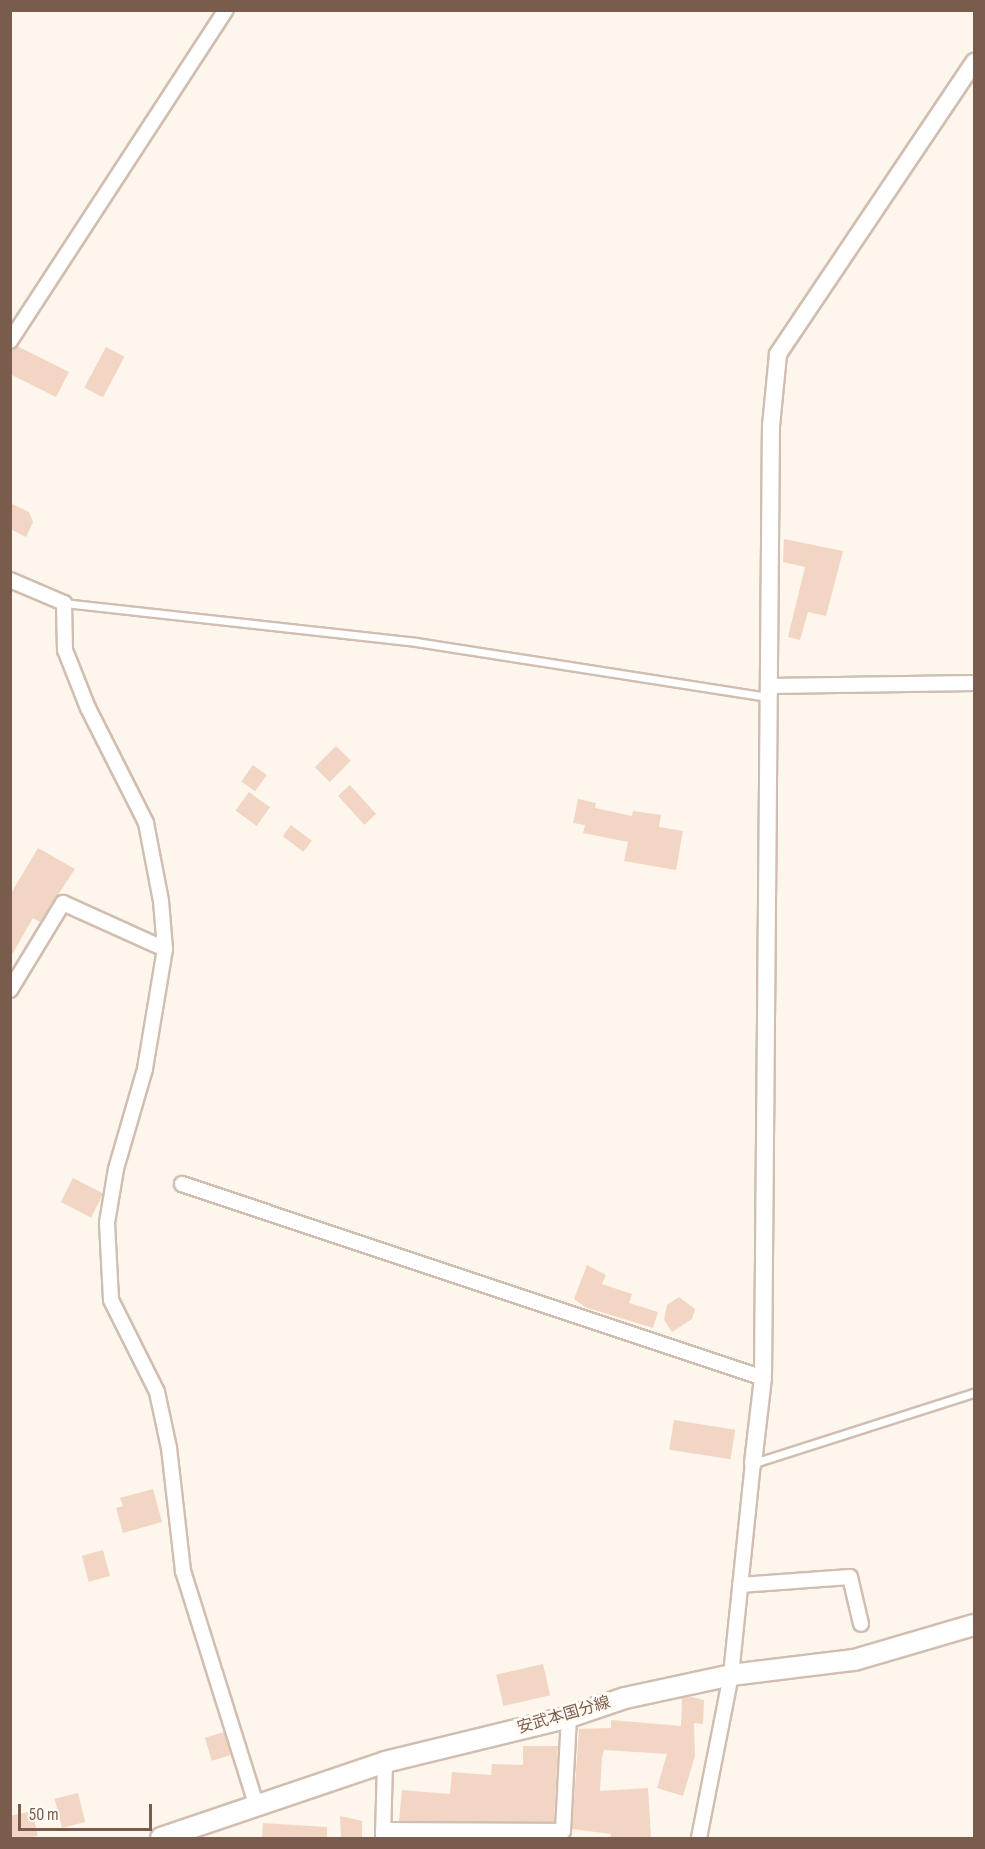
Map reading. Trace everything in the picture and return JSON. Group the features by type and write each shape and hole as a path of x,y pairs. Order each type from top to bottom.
{"main road":[{"name":"安武本国分線","path":"160,1839 256,1804 385,1762 569,1717 625,1698 731,1675 854,1660 975,1625"}],"street":[{"path":"10,341 226,10"},
{"path":"699,1839 731,1675 763,1378 771,426 778,354 975,62"},
{"path":"10,580 64,603 65,650 102,739 146,823 161,901 165,949 145,1069 116,1169 107,1223 111,1300 157,1392 169,1448 183,1571 256,1804"},
{"path":"768,692 975,683"},
{"path":"10,990 63,903 165,949"},
{"path":"182,1184 763,1378"},
{"path":"740,1586 850,1577 861,1623"},
{"path":"385,1762 383,1834 563,1831 569,1717"}],"lane":[{"path":"64,603 416,642 768,692"},
{"path":"753,1463 975,1393"}],"building":[{"path":"17,346 69,372 56,397 10,374 10,353"},
{"path":"106,347 125,357 103,397 84,388"},
{"path":"10,503 29,512 33,522 26,537 10,529"},
{"path":"784,539 843,551 826,616 808,612 800,640 788,637 805,567 783,562"},
{"path":"336,746 351,761 330,782 315,767"},
{"path":"253,765 267,775 255,791 241,781"},
{"path":"350,785 376,814 364,825 338,796"},
{"path":"249,792 270,807 257,826 235,811"},
{"path":"578,799 596,803 595,808 632,816 633,811 661,815 659,827 683,831 676,870 624,861 628,842 583,833 585,825 573,823"},
{"path":"291,825 312,841 303,852 283,836"},
{"path":"38,848 75,869 40,922 33,918 10,958 10,895"},
{"path":"73,1178 103,1193 91,1217 61,1202"},
{"path":"587,1265 606,1275 602,1284 632,1294 629,1303 658,1312 653,1328 585,1307 574,1299"},
{"path":"679,1297 695,1309 692,1319 672,1332 664,1320 667,1305"},
{"path":"674,1420 735,1430 731,1459 669,1450"},
{"path":"153,1489 162,1522 123,1533 116,1508 123,1506 120,1498"},
{"path":"103,1550 110,1576 89,1582 82,1556"},
{"path":"543,1664 550,1695 503,1706 496,1675"},
{"path":"692,1697 704,1700 703,1724 694,1723 695,1756 683,1796 657,1788 667,1754 604,1750 600,1791 648,1788 651,1839 610,1839 611,1834 572,1829 579,1729 611,1728 611,1720 681,1726 682,1698"},
{"path":"224,1732 231,1755 212,1761 205,1738"},
{"path":"523,1746 558,1746 554,1822 399,1821 402,1790 450,1794 452,1772 491,1775 492,1764 523,1765"},
{"path":"78,1793 85,1822 62,1828 55,1799"},
{"path":"32,1811 38,1836 10,1839 10,1816"},
{"path":"340,1816 362,1821 362,1839 341,1839"},
{"path":"263,1823 327,1827 327,1839 262,1839"}]}
